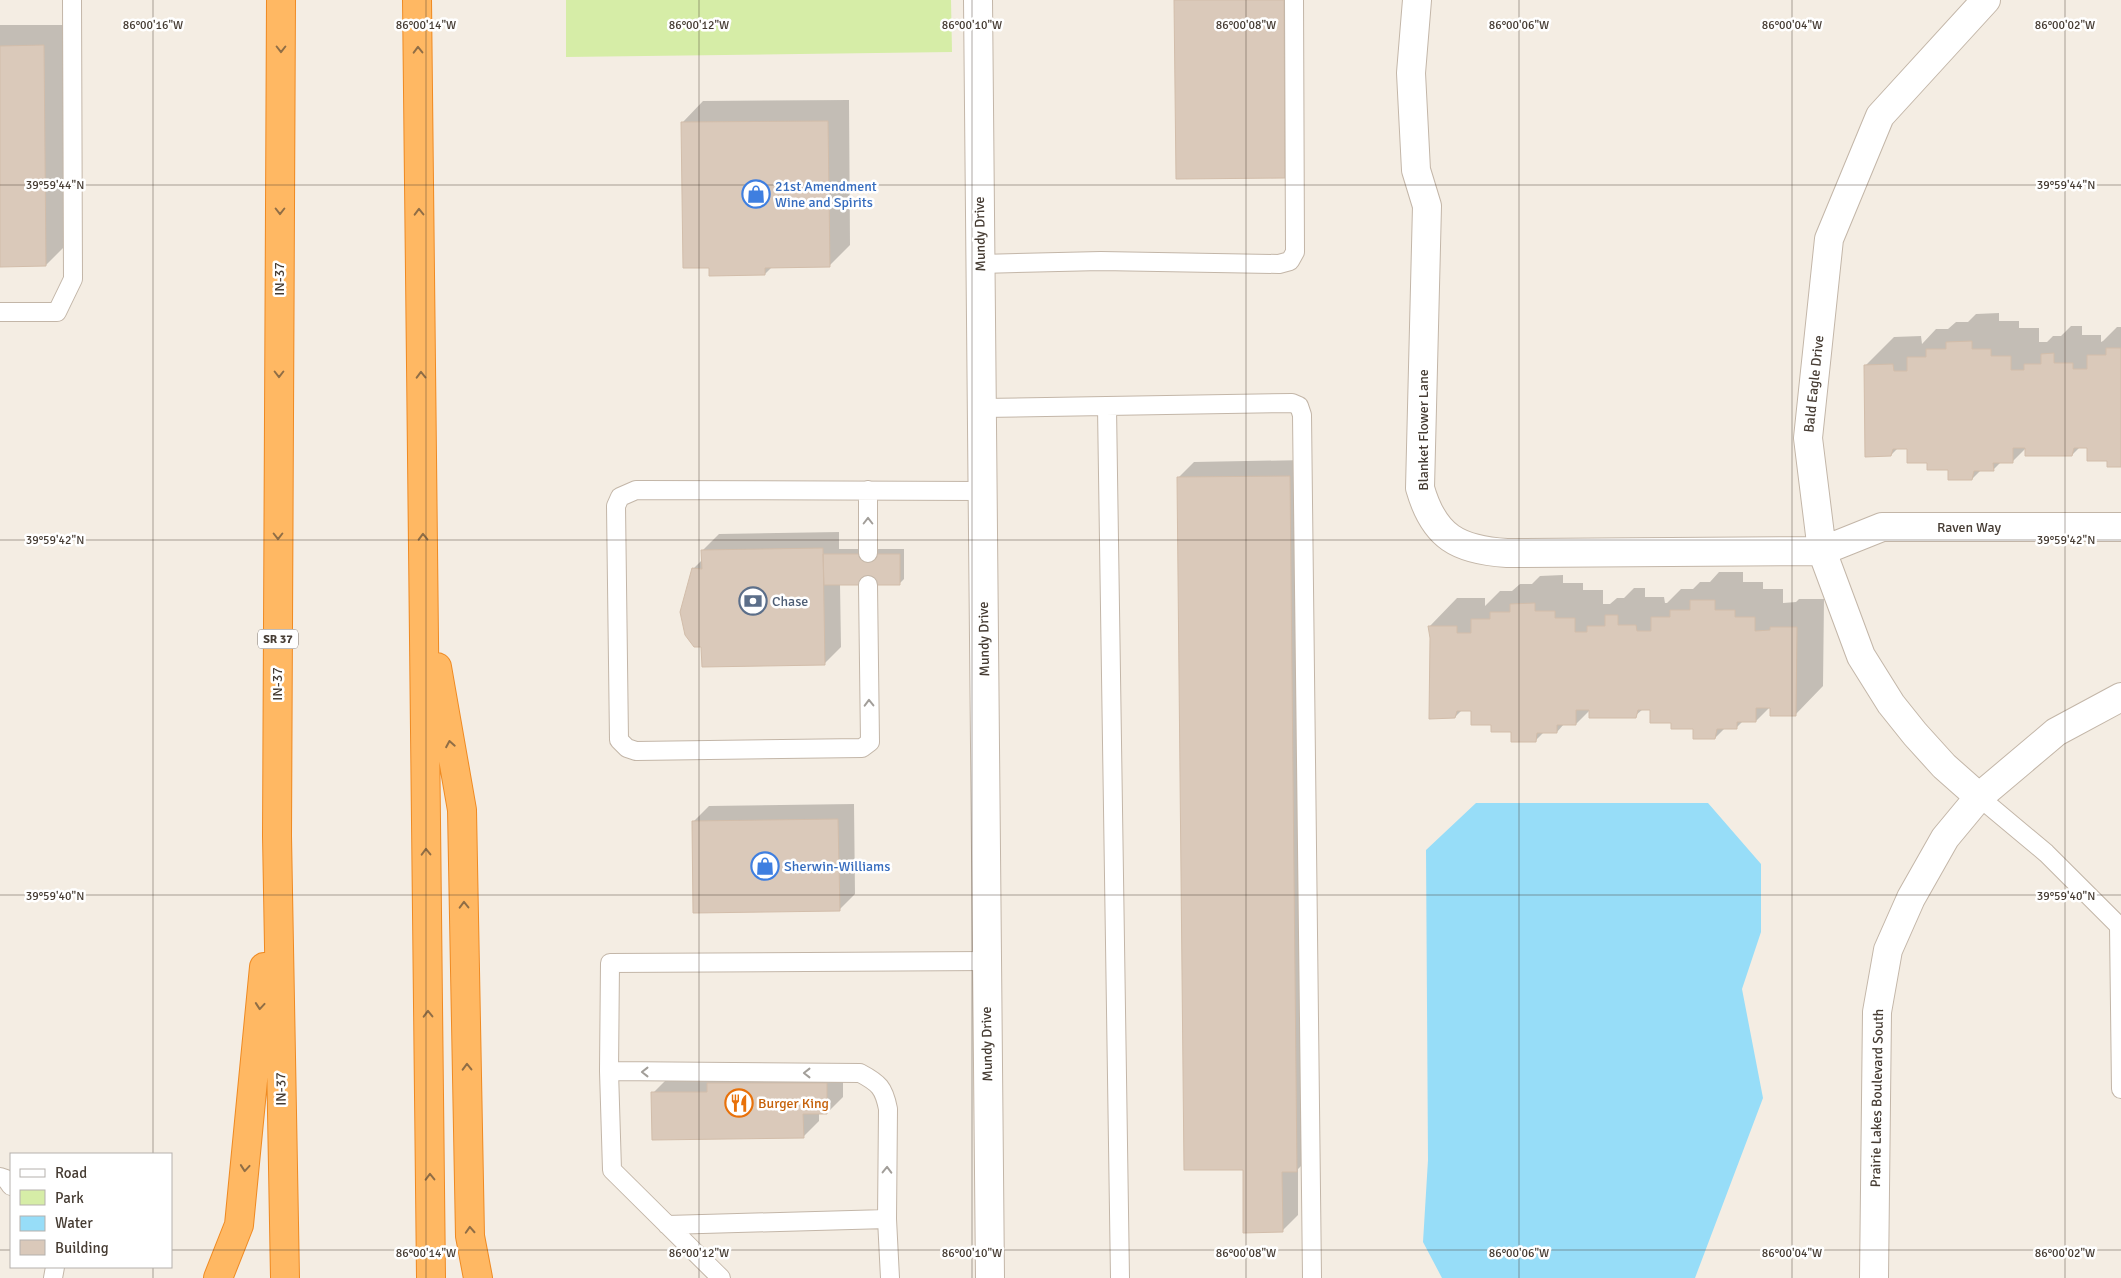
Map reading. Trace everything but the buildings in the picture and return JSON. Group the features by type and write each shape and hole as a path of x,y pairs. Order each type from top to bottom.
{"highway":[{"name":"IN-37","path":"281,0 277,836 285,1278"},
{"path":"417,0 431,1278"},
{"path":"423,586 462,810 470,1236 478,1278"},
{"path":"218,1278 239,1225 277,836"}],"street":[{"name":"Mundy Drive","path":"978,0 990,1278"},
{"name":"Blanket Flower Lane","path":"1417,0 1410,73 1416,170 1427,206 1420,488 1427,512 1441,530 1458,542 1480,552 1822,551"},
{"name":"Bald Eagle Drive","path":"1980,797 1944,766 1891,704 1861,656 1822,551 1808,438 1830,239 1880,116 1986,0"},
{"name":"Raven Way","path":"1822,551 1882,527 2121,527"},
{"name":"Prairie Lakes Boulevard South","path":"1875,1276 1877,1012 1888,950 1911,898 1945,838 1980,797 2056,732 2121,697"}],"lane":[{"path":"0,312 57,312 73,279 72,0"},
{"path":"980,264 1101,261 1279,264 1290,261 1296,252 1294,0"},
{"path":"982,408 1292,402 1299,406 1302,415 1312,1278"},
{"path":"1107,407 1120,1278"},
{"path":"868,585 870,742 862,748 636,751 627,748 619,740 616,506 620,497 636,490 982,491"},
{"path":"868,490 868,553"},
{"path":"1980,797 2046,853 2119,926 2121,1088"},
{"path":"721,1278 612,1170 610,963 987,961"},
{"path":"610,1071 860,1073 873,1080 885,1092 888,1109 887,1219 890,1278"},
{"path":"0,1177 6,1179 10,1185"},
{"path":"666,1225 887,1219"}],"green space":[{"path":"566,0 951,0 952,52 566,57"}],"water":[{"path":"1476,803 1708,803 1761,864 1761,932 1742,989 1763,1098 1695,1278 1442,1278 1423,1242 1428,1160 1426,850"}],"place":[{"name":"21st Amendment Wine and Spirits","path":"756,194"},
{"name":"Chase","path":"753,601"},
{"name":"Sherwin-Williams","path":"765,866"},
{"name":"Burger King","path":"739,1103"}]}
